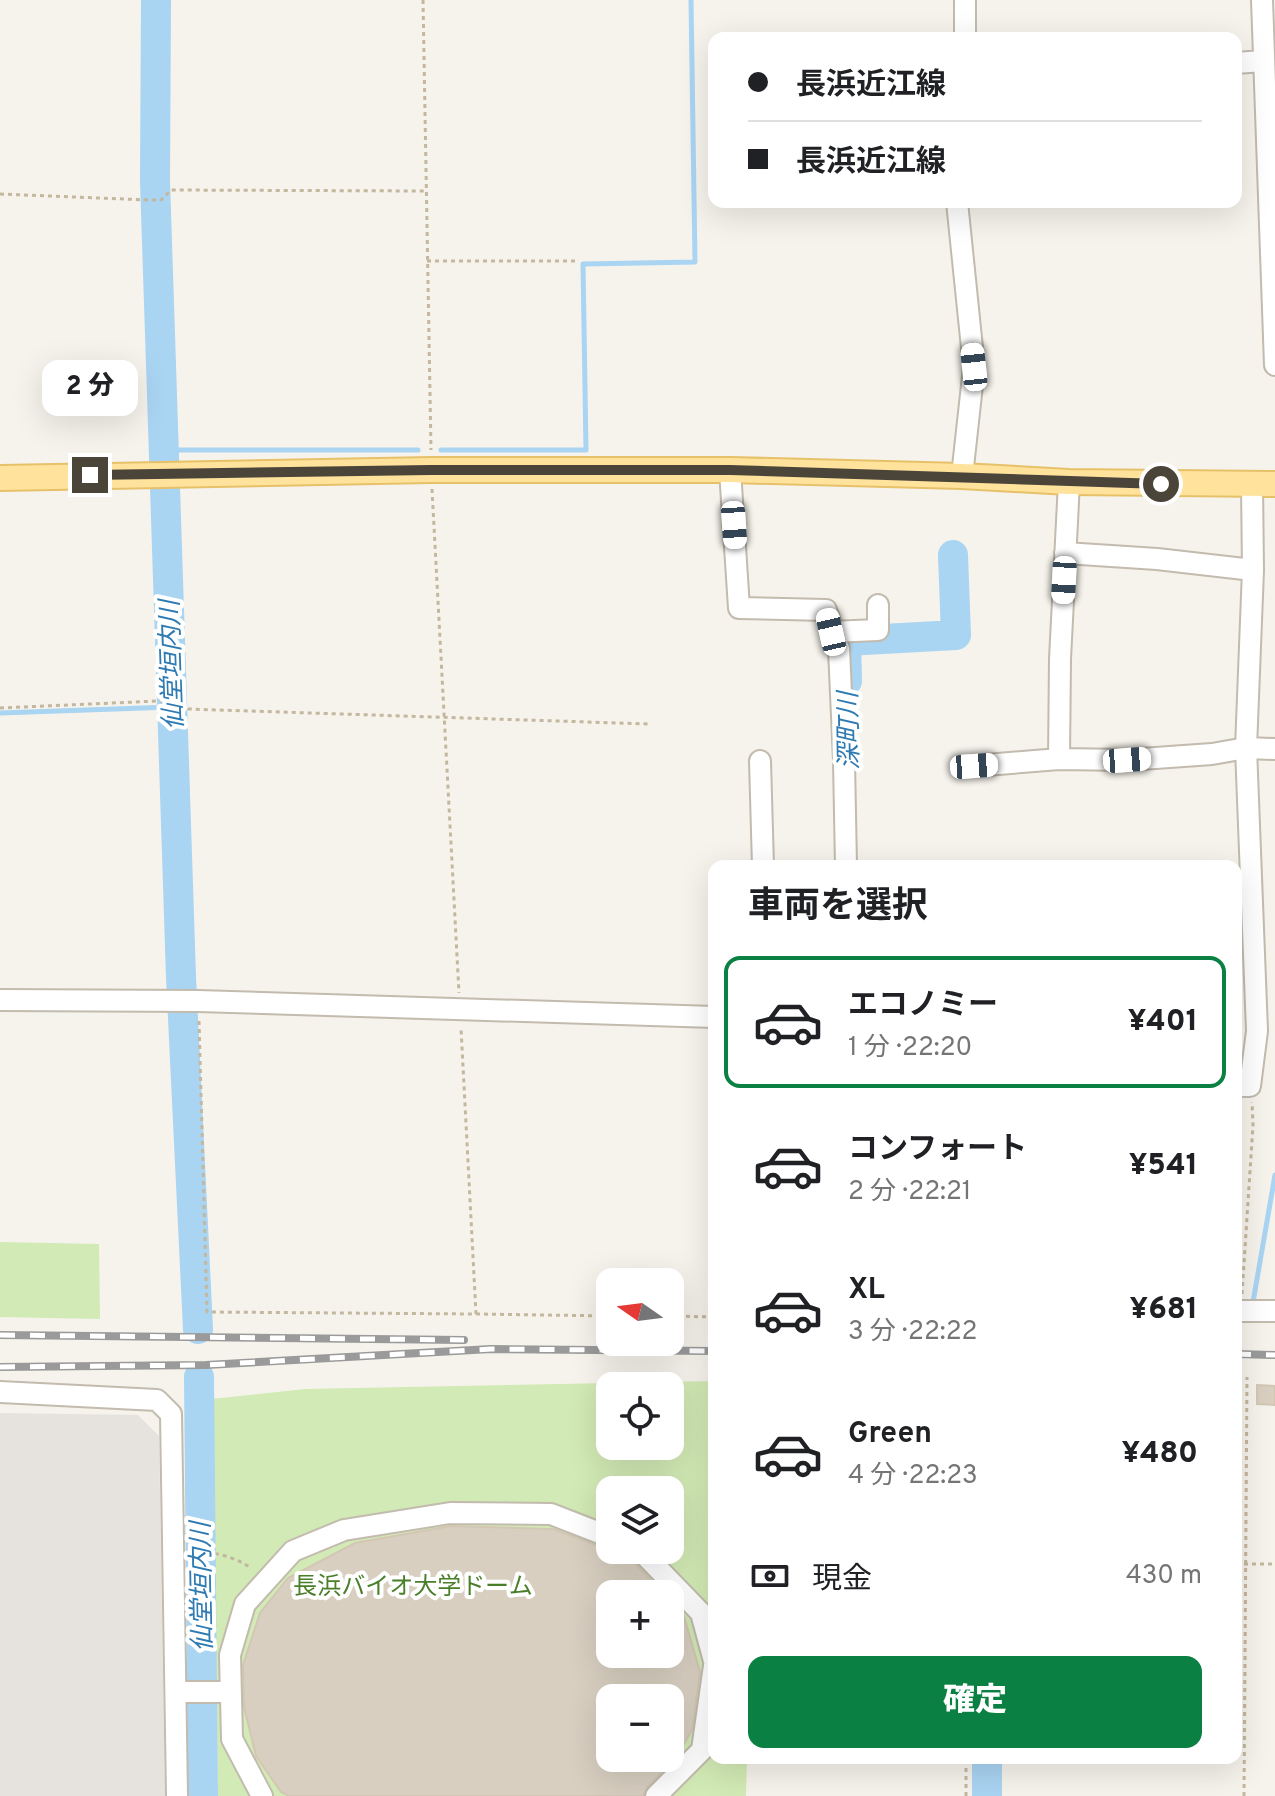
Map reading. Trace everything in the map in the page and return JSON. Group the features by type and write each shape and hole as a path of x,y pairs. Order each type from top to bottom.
{"main road":[{"path":"0,478 431,470 730,470 1069,482 1264,485"}],"street":[{"path":"965,0 965,32"},
{"path":"1262,0 1275,365"},
{"path":"1242,63 1263,61"},
{"path":"958,208 974,367 962,476"},
{"path":"730,470 739,608 826,610 839,649 846,860"},
{"path":"1059,759 1069,482"},
{"path":"1243,1086 1266,1031 1246,748 1253,570 1264,485"},
{"path":"1065,553 1253,570"},
{"path":"831,632 878,630 878,605"},
{"path":"974,766 1059,759 1127,760 1212,754 1246,748 1275,749"},
{"path":"760,761 763,860"},
{"path":"0,1000 459,1007 708,1017"},
{"path":"1242,1311 1275,1311"},
{"path":"0,1392 157,1400 171,1414 181,1692 177,1796"},
{"path":"262,1796 232,1739 230,1655 245,1604 293,1551 344,1530 450,1513 551,1514 596,1532"},
{"path":"654,1564 701,1613 708,1640"},
{"path":"181,1692 231,1692"},
{"path":"656,1796 702,1750 708,1707"}],"path":[{"path":"423,0 431,470 476,1314"},
{"path":"0,194 161,200 171,190 425,191"},
{"path":"427,261 575,261"},
{"path":"0,708 180,700 188,709 649,724"},
{"path":"196,1001 207,1312 596,1316"},
{"path":"1242,1261 1253,1125 1243,1086"},
{"path":"684,1316 708,1317"},
{"path":"1244,1796 1247,1377"},
{"path":"183,1552 205,1551 238,1559 268,1579"},
{"path":"1242,1564 1275,1564"},
{"path":"966,1764 966,1796"}],"shaded area":[{"path":"0,1413 138,1415 159,1436 165,1796 0,1796"}],"green space":[{"path":"0,1242 99,1244 100,1319 0,1317"},
{"name":"長浜バイオ大学ドーム","path":"708,1381 708,1764 747,1764 746,1796 218,1796 212,1399 305,1389 596,1383 596,1460 684,1460 684,1382"}],"building":[{"path":"1257,1385 1275,1386 1275,1405 1257,1404"},
{"name":"長浜バイオ大学ドーム","path":"451,1526 553,1529 596,1545 596,1564 636,1564 651,1580 596,1580 596,1668 684,1668 684,1616 700,1672 692,1730 684,1744 684,1684 596,1684 596,1772 662,1772 647,1787 643,1796 289,1796 281,1792 256,1756 244,1707 243,1665 260,1613 288,1578 355,1543"}],"waterway":[{"name":"仙堂垣内川","path":"156,0 155,181 181,977 198,1329"},
{"path":"441,450 586,450 583,264 695,262 691,0"},
{"path":"164,450 418,450"},
{"name":"深町川","path":"847,681 846,641 956,635 953,555"},
{"path":"0,713 172,707"},
{"path":"1252,1308 1275,1175"},
{"name":"仙堂垣内川","path":"199,1377 203,1796"},
{"name":"深町川","path":"987,1764 987,1796"}],"railway":[{"path":"0,1335 464,1340"},
{"path":"0,1367 206,1365 491,1349 708,1351"},
{"path":"1242,1354 1275,1355"}],"route":[{"path":"90,475 730,470 1161,484"}]}
